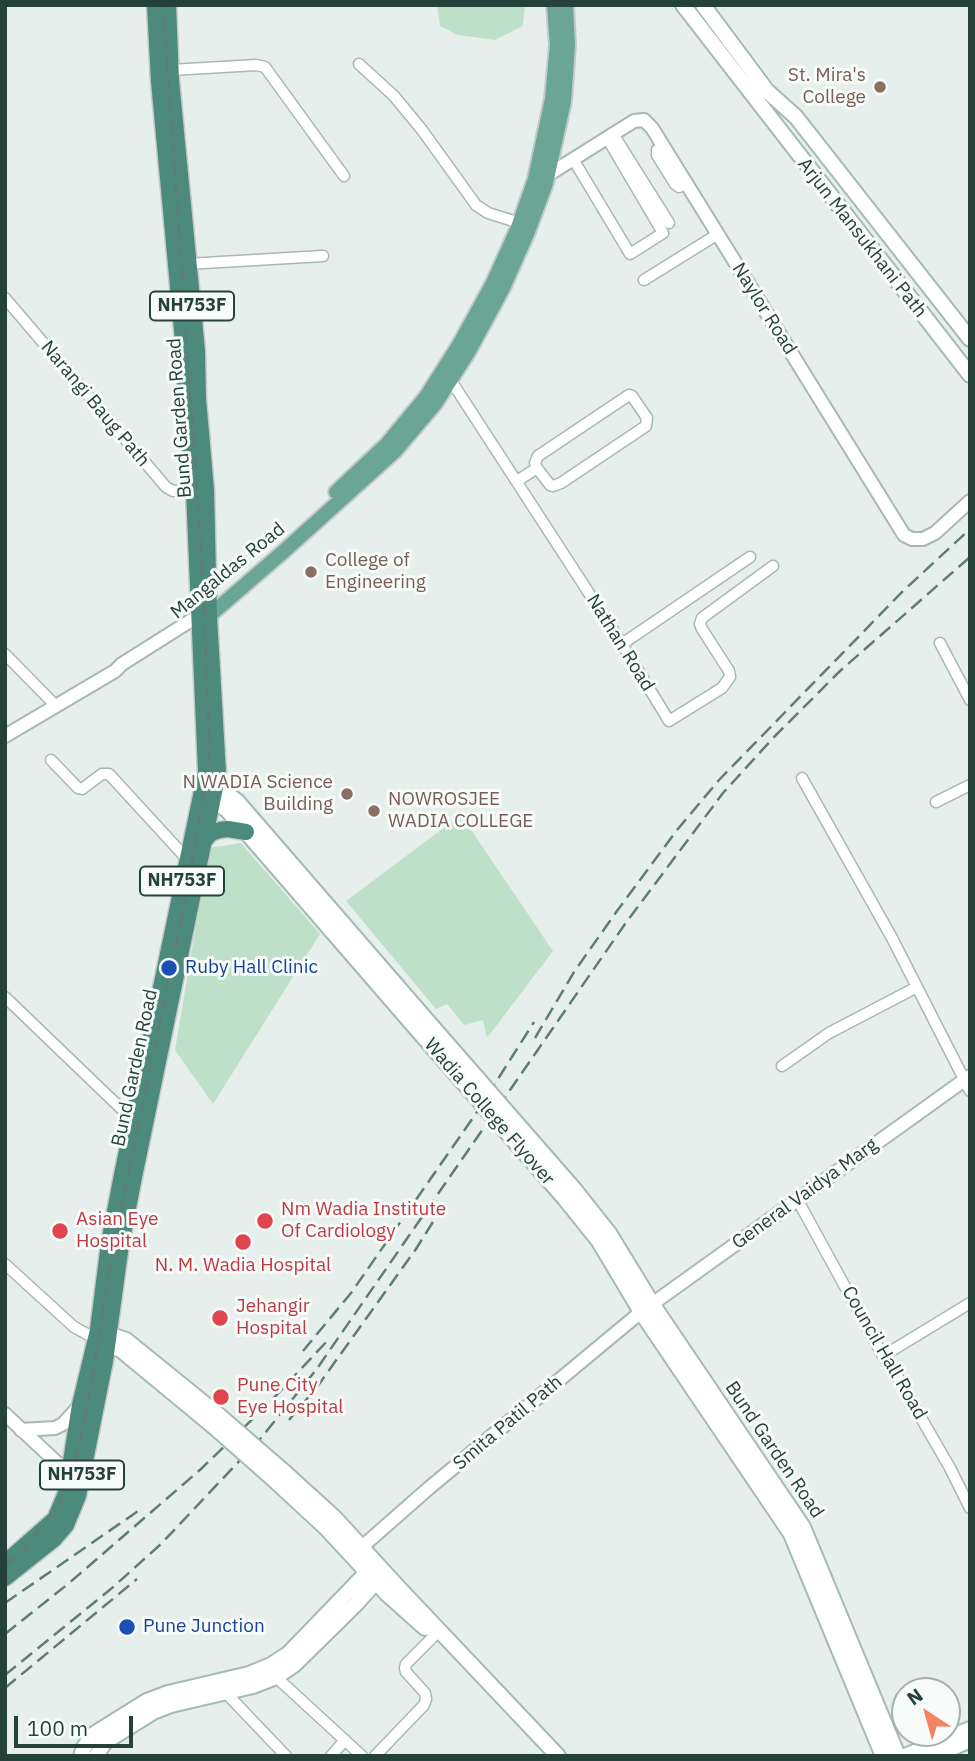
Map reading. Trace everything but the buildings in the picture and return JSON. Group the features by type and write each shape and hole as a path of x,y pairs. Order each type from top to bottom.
{"highway":[{"name":"Bund Garden Road","path":"155,5 203,616"},
{"name":"Bund Garden Road","path":"103,1336 193,860 203,842 207,794 203,616 206,490 168,5"},
{"name":"Bund Garden Road","path":"103,1336 109,1242 133,1120 207,794"},
{"path":"203,842 211,834 228,828 246,832"},
{"name":"NH753F","path":"5,1563 55,1519 61,1508 80,1405 103,1336"},
{"name":"NH753F","path":"5,1578 54,1539 73,1513 103,1336"}],"main road":[{"name":"Mangaldas Road","path":"447,375 493,283 542,174 557,45 554,5"},
{"name":"Mangaldas Road","path":"203,616 388,442 469,351 503,288 527,234 564,101 568,45 566,5"},
{"path":"683,5 762,95"},
{"path":"703,5 762,95"},
{"name":"Arjun Mansukhani Path","path":"762,95 796,117 970,342"},
{"name":"Arjun Mansukhani Path","path":"762,95 787,141 970,375"},
{"path":"955,356 970,342"},
{"path":"207,794 227,810 418,1021"},
{"path":"207,794 237,801 418,1021"},
{"name":"Wadia College Flyover","path":"418,1021 570,1194"},
{"name":"Bund Garden Road","path":"570,1194 609,1233 647,1309 791,1534 883,1756"},
{"name":"Bund Garden Road","path":"647,1309 803,1527 898,1756"},
{"path":"103,1336 217,1422 277,1474 326,1528 357,1552 558,1756"},
{"path":"376,1572 407,1612 434,1636 547,1756"},
{"path":"96,1756 105,1742 153,1713 171,1705 253,1686 295,1665 376,1572"},
{"path":"81,1756 94,1734 147,1701 168,1693 249,1674 271,1665 288,1654 376,1572"},
{"path":"905,1756 970,1729"},
{"path":"934,1756 970,1740"}],"street":[{"path":"359,64 394,96 476,205 488,213 520,223"},
{"path":"171,70 256,65 265,67 344,176"},
{"name":"Naylor Road","path":"542,174 573,159 634,121 644,120 664,146 904,535 912,539 923,539 935,533 970,501"},
{"path":"573,159 630,254 663,233 610,136"},
{"path":"610,136 669,223"},
{"path":"644,280 718,234"},
{"path":"187,264 323,256"},
{"name":"Narangi Baug Path","path":"5,298 166,487 173,491 194,491"},
{"name":"Nathan Road","path":"447,375 669,721 722,688 730,677 729,671 702,629 702,618 773,566"},
{"path":"626,396 632,396 647,418 646,426 553,486 537,468 536,459 541,453 626,396"},
{"path":"517,481 537,468"},
{"path":"622,644 750,557"},
{"name":"Mangaldas Road","path":"5,736 115,671 125,670 203,616"},
{"path":"940,643 970,700"},
{"path":"5,654 57,706"},
{"path":"51,760 82,789 102,774 109,774 193,860"},
{"path":"802,778 892,938 968,1083"},
{"path":"936,802 970,785"},
{"path":"782,1066 829,1033 917,987"},
{"path":"5,997 133,1120"},
{"name":"General Vaidya Marg","path":"647,1309 797,1199 968,1083"},
{"name":"Council Hall Road","path":"797,1199 970,1508"},
{"path":"5,1264 75,1327 103,1336"},
{"path":"883,1356 970,1303"},
{"name":"Smita Patil Path","path":"357,1552 647,1309"},
{"path":"21,1430 55,1429 80,1405"},
{"path":"5,1414 69,1474"},
{"path":"375,1756 424,1705 425,1693 405,1668 434,1636"},
{"path":"276,1676 362,1756"},
{"path":"226,1693 286,1756"},
{"path":"331,1756 345,1740"}],"green space":[{"path":"437,5 525,5 523,26 495,40 458,35 440,26"},
{"path":"461,815 553,951 487,1038 483,1020 464,1025 447,1004 436,1009 346,901"},
{"path":"241,843 320,934 213,1104 175,1050 209,848"}],"railway":[{"path":"5,1566 23,1551 58,1507 76,1459 115,1237 188,886 208,766 201,546 163,5"},
{"path":"535,1038 574,972 617,911 677,830 719,780 904,590 970,529"},
{"path":"5,1675 112,1588 161,1544 261,1438 316,1370 625,924 723,793 840,671 970,557"},
{"path":"303,1351 351,1293 477,1112 534,1022"},
{"path":"289,1420 317,1387 416,1249 446,1201"},
{"path":"5,1634 68,1584 201,1469 269,1403 330,1338"},
{"path":"5,1603 141,1509"},
{"path":"5,1688 137,1579"}],"place":[{"name":"St. Mira's College","path":"880,87"},
{"name":"College of Engineering","path":"311,572"},
{"name":"N WADIA Science Building","path":"347,794"},
{"name":"NOWROSJEE WADIA COLLEGE","path":"374,811"},
{"name":"Ruby Hall Clinic","path":"169,968"},
{"name":"Nm Wadia Institute Of Cardiology","path":"265,1221"},
{"name":"Asian Eye Hospital","path":"60,1231"},
{"name":"N. M. Wadia Hospital","path":"243,1242"},
{"name":"Jehangir Hospital","path":"220,1318"},
{"name":"Pune City Eye Hospital","path":"221,1397"},
{"name":"Pune Junction","path":"127,1627"}]}
